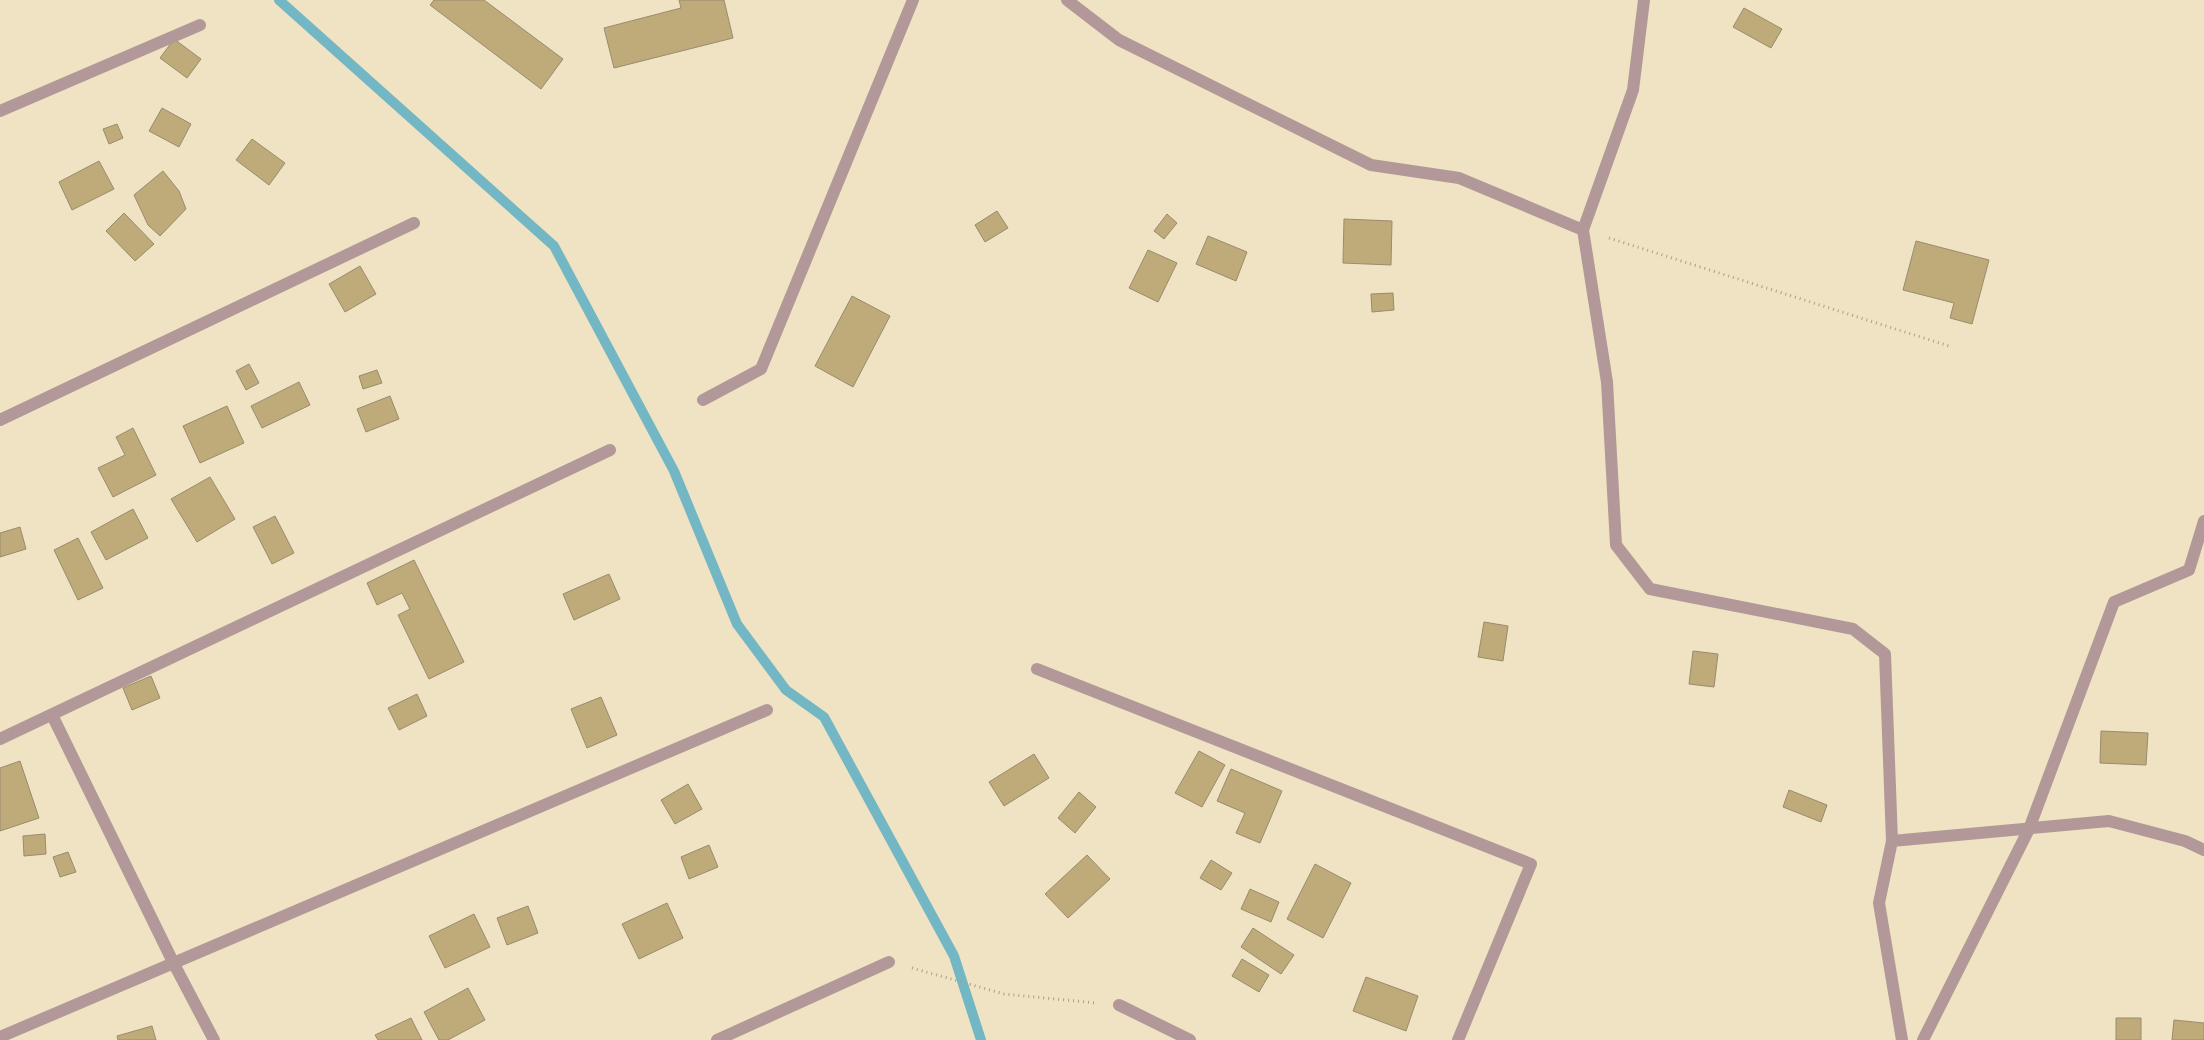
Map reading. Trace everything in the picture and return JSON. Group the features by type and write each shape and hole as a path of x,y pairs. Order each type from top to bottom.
{"street":[{"path":"703,400 761,370 913,0"},
{"path":"1067,0 1119,40 1371,165 1459,178 1583,230"},
{"path":"1644,0 1633,90 1583,230 1607,382 1616,546 1650,590 1853,629 1885,654 1892,841 1879,904 1902,1040"},
{"path":"0,111 200,25"},
{"path":"0,420 414,223"},
{"path":"0,739 610,450"},
{"path":"1922,1040 2029,829 2114,602 2189,570 2204,522"},
{"path":"1037,669 1531,864 1458,1040"},
{"path":"0,1037 767,710"},
{"path":"52,715 174,964 214,1040"},
{"path":"1892,841 2108,821 2186,841 2204,850"},
{"path":"717,1040 889,962"},
{"path":"1119,1005 1190,1040"}],"path":[{"path":"1583,230 1949,346"},
{"path":"889,962 1004,994 1119,1005"}],"building":[{"path":"434,0 484,0 563,59 541,89 430,5"},
{"path":"679,0 724,0 733,38 614,68 604,28 681,8"},
{"path":"1744,8 1782,29 1771,48 1733,27"},
{"path":"174,39 201,59 187,78 160,58"},
{"path":"162,108 191,124 179,147 149,131"},
{"path":"117,124 123,138 109,144 103,129"},
{"path":"252,139 285,163 269,185 236,160"},
{"path":"99,161 114,189 72,210 59,182"},
{"path":"163,171 179,191 186,209 160,236 148,225 134,195"},
{"path":"997,211 1008,228 985,242 975,225"},
{"path":"124,213 154,244 135,261 106,231"},
{"path":"1167,214 1177,223 1164,239 1154,231"},
{"path":"1344,219 1392,221 1391,265 1343,263"},
{"path":"1208,236 1247,252 1236,281 1196,264"},
{"path":"1916,241 1989,260 1972,324 1950,318 1954,303 1903,290"},
{"path":"1148,250 1177,263 1158,302 1129,288"},
{"path":"360,266 376,294 345,312 329,284"},
{"path":"1393,293 1394,310 1372,312 1371,294"},
{"path":"852,296 890,316 853,387 815,366"},
{"path":"249,364 259,383 246,390 236,371"},
{"path":"377,370 382,383 363,389 359,376"},
{"path":"299,382 310,405 262,428 251,406"},
{"path":"390,396 399,419 366,432 357,409"},
{"path":"227,406 244,443 200,463 183,426"},
{"path":"133,428 156,475 113,497 98,468 125,455 116,437"},
{"path":"210,477 235,519 197,542 171,499"},
{"path":"133,509 148,538 106,560 91,532"},
{"path":"275,516 294,553 272,564 253,527"},
{"path":"20,527 26,549 0,557 0,533"},
{"path":"78,538 103,588 78,600 54,550"},
{"path":"414,560 464,662 429,679 398,615 410,609 402,593 377,605 367,583"},
{"path":"609,574 620,599 574,620 563,594"},
{"path":"1484,622 1508,626 1503,661 1478,657"},
{"path":"1693,651 1718,654 1714,687 1689,684"},
{"path":"151,676 160,698 132,710 123,688"},
{"path":"417,694 427,716 399,730 388,708"},
{"path":"601,697 617,735 587,748 571,709"},
{"path":"2101,731 2148,733 2146,765 2100,763"},
{"path":"1199,751 1225,765 1202,807 1175,793"},
{"path":"1034,754 1049,778 1004,806 989,782"},
{"path":"20,761 39,818 0,831 0,768"},
{"path":"1231,769 1282,791 1260,843 1236,833 1245,813 1217,801"},
{"path":"688,784 702,809 675,824 661,800"},
{"path":"1789,790 1827,805 1821,822 1783,807"},
{"path":"1079,792 1096,807 1075,833 1058,818"},
{"path":"45,834 46,854 24,856 23,836"},
{"path":"709,845 718,867 689,879 681,857"},
{"path":"68,852 76,872 60,877 53,857"},
{"path":"1087,855 1110,879 1068,918 1045,894"},
{"path":"1211,860 1232,873 1221,890 1200,878"},
{"path":"1315,864 1351,883 1323,938 1287,919"},
{"path":"1250,889 1279,902 1271,922 1241,909"},
{"path":"667,903 683,938 639,959 622,924"},
{"path":"528,906 538,933 507,945 497,918"},
{"path":"474,914 490,947 445,968 429,936"},
{"path":"1253,928 1294,955 1281,974 1241,947"},
{"path":"1242,959 1269,975 1259,992 1232,976"},
{"path":"1366,977 1418,996 1406,1031 1353,1011"},
{"path":"468,988 485,1020 448,1040 439,1040 424,1012"},
{"path":"411,1018 422,1040 378,1040 375,1035"},
{"path":"2116,1018 2141,1018 2141,1040 2116,1040"},
{"path":"2174,1020 2204,1023 2204,1040 2172,1040"},
{"path":"152,1026 156,1040 118,1040 117,1036"}],"waterway":[{"path":"279,0 554,246 674,471 737,624 786,690 824,717 954,956 981,1040"}]}
